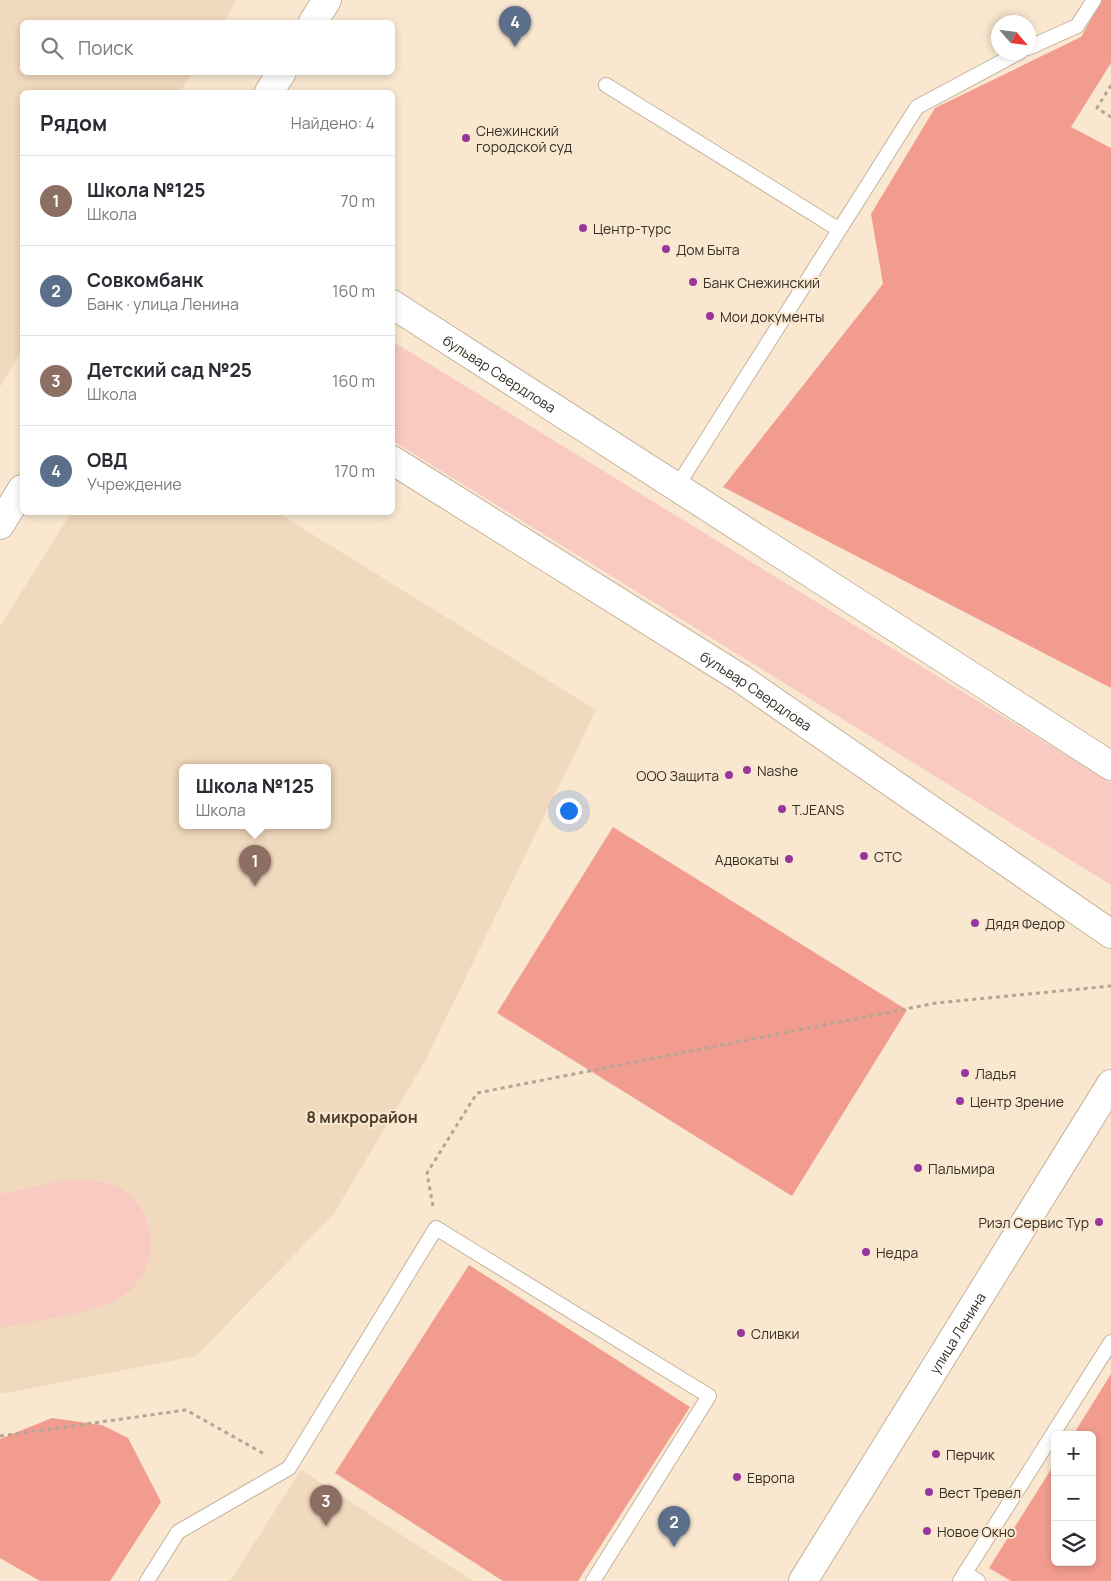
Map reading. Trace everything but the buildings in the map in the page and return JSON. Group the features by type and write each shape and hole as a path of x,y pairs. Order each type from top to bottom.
{"street":[{"path":"314,20 327,0"},
{"path":"270,90 280,75"},
{"name":"бульвар Свердлова","path":"395,306 1111,766"},
{"name":"бульвар Свердлова","path":"395,462 740,678 1111,934"},
{"path":"0,525 20,492"},
{"name":"улица Ленина","path":"809,1579 1111,1084"}],"lane":[{"path":"1036,44 1077,26 1094,0"},
{"path":"676,488 838,229 917,107 1005,60"},
{"path":"606,85 838,229"},
{"path":"147,1581 178,1532 289,1468 436,1228 709,1396 593,1581"},
{"path":"978,1581 962,1577 1111,1342"}],"path":[{"path":"1111,85 1097,108 1111,117"},
{"path":"436,1228 427,1173 477,1093 936,1003 1111,986"},
{"path":"0,1436 186,1410 289,1468"}],"shaded area":[{"path":"0,0 237,0 224,20 20,20 20,75 191,75 181,90 20,90 20,353 0,387"},
{"path":"1102,0 1111,0 1111,63 1071,127 1111,148 1111,688 723,487 883,284 871,214 935,108 1081,37"},
{"path":"395,343 1111,783 1111,885 395,442"},
{"path":"70,515 281,515 596,710 425,1061 333,1215 196,1356 0,1394 0,626"},
{"path":"613,827 907,1010 792,1196 497,1013"},
{"path":"71,1179 100,1181 113,1185 126,1192 137,1203 145,1216 151,1246 143,1274 134,1286 110,1303 63,1316 0,1328 0,1194"},
{"path":"469,1265 690,1407 578,1581 503,1581 335,1473"},
{"path":"1111,1374 1111,1581 1011,1581 989,1568 1051,1469 1051,1566 1096,1566 1096,1431 1075,1431"},
{"path":"52,1418 102,1425 128,1438 161,1502 110,1581 40,1581 0,1558 0,1439"},
{"path":"301,1470 473,1581 230,1581"}],"place":[{"name":"ОВД","path":"515,47"},
{"name":"Снежинский городской суд","path":"466,138"},
{"name":"Центр-турс","path":"583,228"},
{"name":"Дом Быта","path":"666,249"},
{"name":"Банк Снежинский","path":"693,282"},
{"name":"Мои документы","path":"710,316"},
{"name":"Nashe","path":"747,770"},
{"name":"ООО Защита","path":"729,775"},
{"name":"T.JEANS","path":"782,809"},
{"name":"СТС","path":"864,856"},
{"name":"Адвокаты","path":"789,859"},
{"name":"Школа №125","path":"255,886"},
{"name":"Дядя Федор","path":"975,923"},
{"name":"Ладья","path":"965,1073"},
{"name":"Центр Зрение","path":"960,1101"},
{"name":"Пальмира","path":"918,1168"},
{"name":"Риэл Сервис Тур","path":"1099,1222"},
{"name":"Недра","path":"866,1252"},
{"name":"Сливки","path":"741,1333"},
{"name":"Перчик","path":"936,1454"},
{"name":"Европа","path":"737,1477"},
{"name":"Вест Тревел","path":"929,1492"},
{"name":"Детский сад №25","path":"326,1526"},
{"name":"Новое Окно","path":"927,1531"},
{"name":"Совкомбанк","path":"674,1547"}],"district":[{"name":"8 микрорайон","path":"362,1117"}]}
